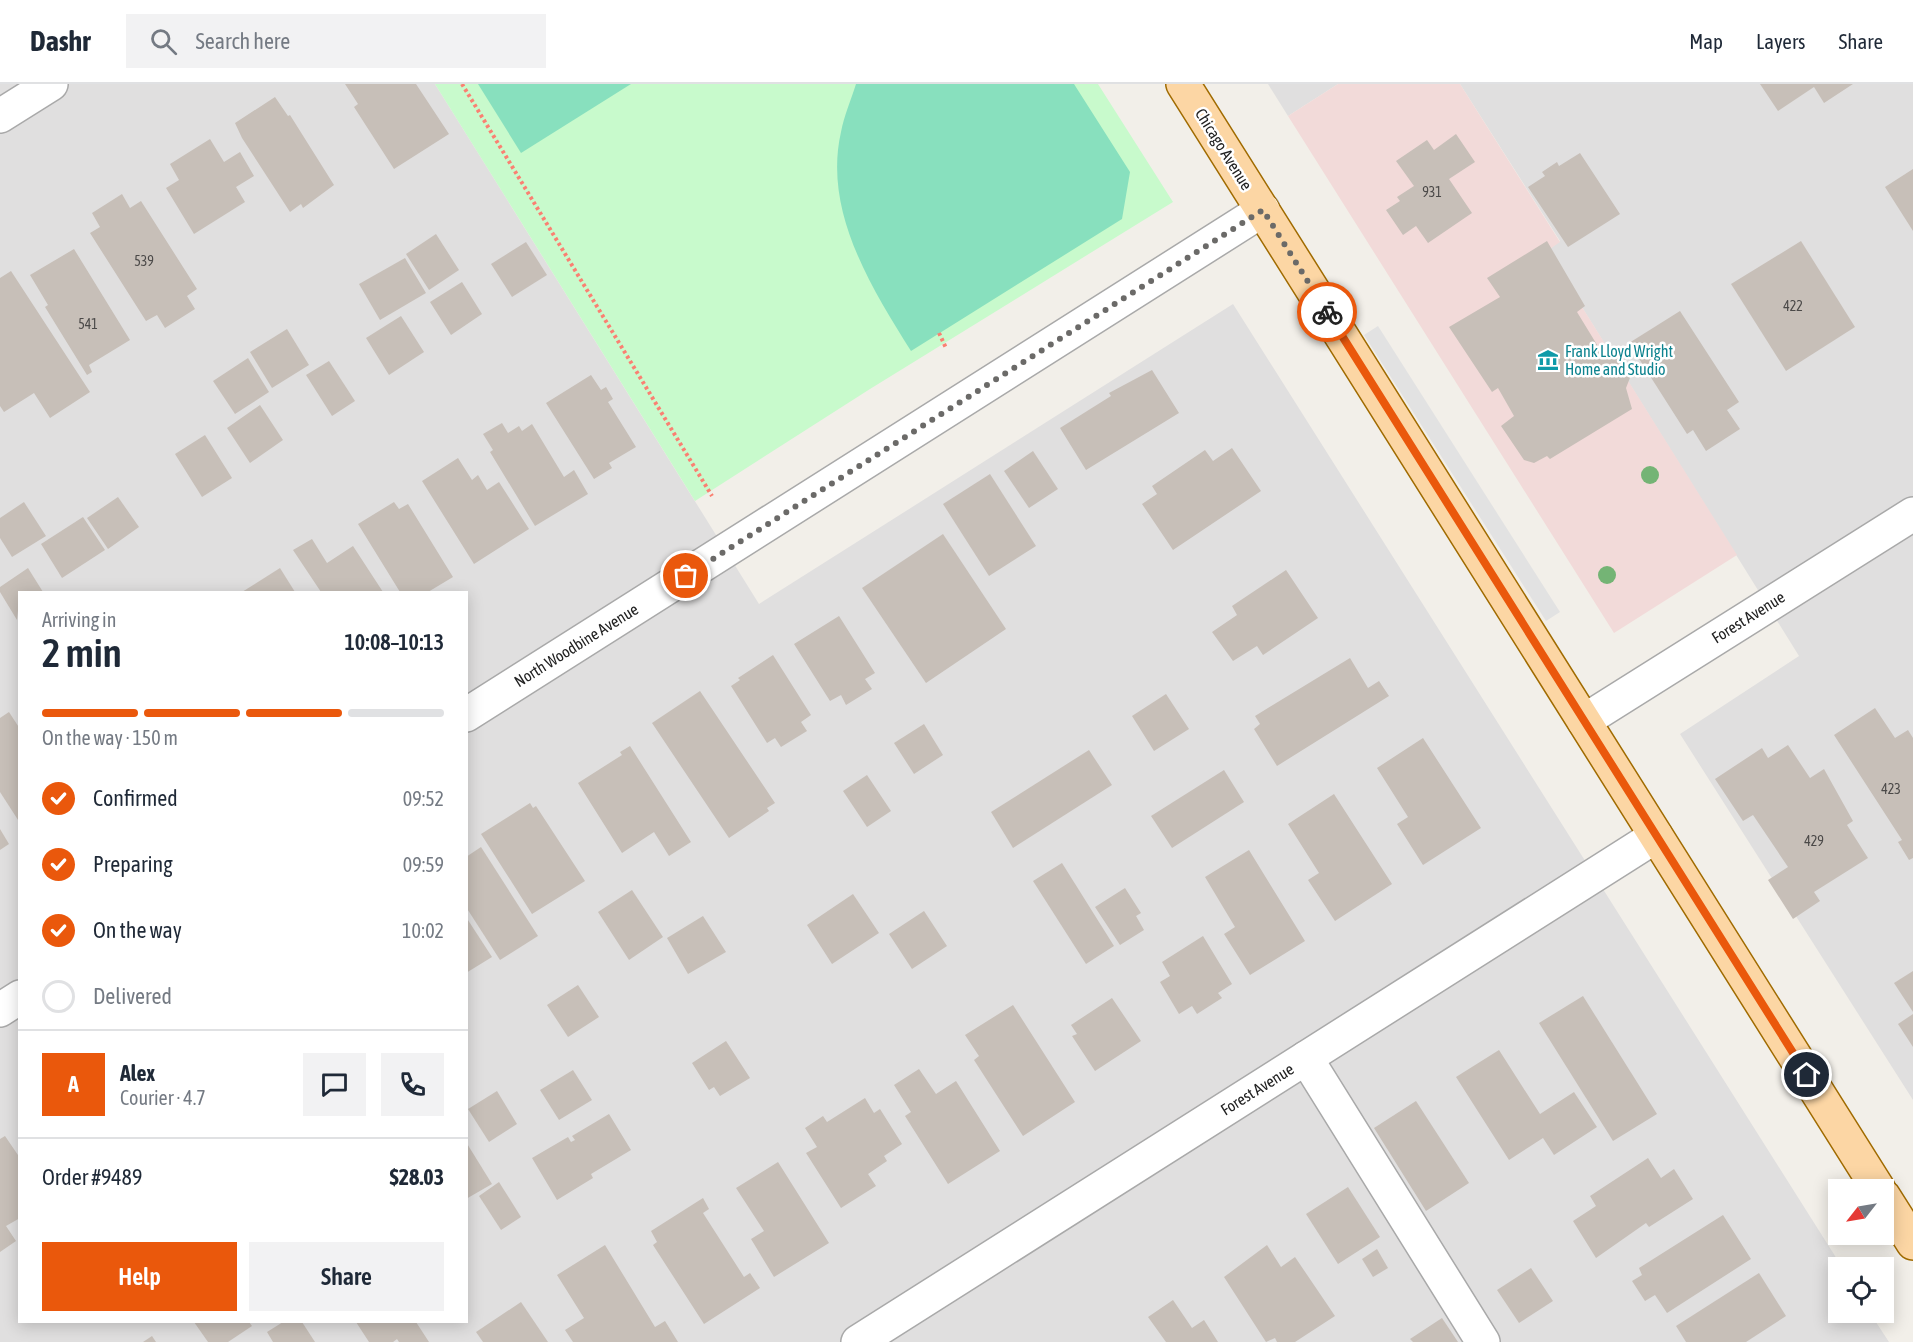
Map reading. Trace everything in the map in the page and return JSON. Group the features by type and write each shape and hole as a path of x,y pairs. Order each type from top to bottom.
{"main road":[{"name":"Chicago Avenue","path":"1184,84 1872,1179"},
{"path":"1894,1213 1913,1243"}],"street":[{"path":"0,117 51,84"},
{"name":"North Woodbine Avenue","path":"468,714 1263,210"},
{"name":"Forest Avenue","path":"1584,721 1913,514"},
{"name":"Forest Avenue","path":"858,1342 1656,836"},
{"path":"0,1010 18,999"},
{"path":"1306,1058 1483,1342"}],"path":[{"path":"462,84 712,496"},
{"path":"939,333 946,348"}],"shaded area":[{"path":"0,84 435,84 759,604 1233,304 1836,1257 1828,1257 1828,1323 1877,1323 1889,1342 0,1342"},
{"path":"1268,84 1338,84 1288,116"},
{"path":"1338,84 1460,84 1560,242 1547,251 1737,555 1614,633 1288,116"},
{"path":"1460,84 1913,84 1913,1100 1680,734 1799,656 1547,251 1560,241"},
{"path":"1378,326 1560,612 1546,621 1364,335"}],"green space":[{"path":"435,84 1098,84 1173,202 870,389 695,501"},
{"path":"478,84 631,84 521,153"},
{"path":"856,84 1074,84 1130,172 1122,219 911,351 881,301 854,247 839,191 837,161 841,132"}],"building":[{"path":"345,84 416,84 449,134 394,169 354,107 358,104"},
{"path":"1760,84 1853,84 1824,103 1814,87 1778,111"},
{"path":"275,97 288,116 290,115 334,185 303,208 301,204 290,212 242,138 235,123"},
{"path":"1456,134 1475,162 1449,179 1472,213 1428,243 1416,226 1403,235 1386,210 1400,201 1397,197 1414,186 1396,161 1427,140 1434,150"},
{"path":"210,139 224,162 240,152 254,176 236,187 245,202 194,234 166,188 179,180 170,164"},
{"path":"1580,153 1620,214 1568,247 1528,187 1545,176 1542,172 1557,162 1559,166"},
{"path":"1913,169 1913,231 1885,187"},
{"path":"122,194 130,208 141,201 197,289 187,296 195,309 165,328 157,315 146,321 90,233 100,227 92,213"},
{"path":"436,234 459,270 429,290 406,254"},
{"name":"Frank Lloyd Wright Home and Studio","path":"1547,241 1585,306 1577,312 1599,348 1618,350 1633,370 1626,388 1632,409 1550,459 1547,456 1534,463 1524,460 1501,426 1514,416 1498,388 1492,392 1449,327 1500,297 1487,278"},
{"path":"1801,241 1855,327 1786,371 1731,284"},
{"path":"526,242 547,275 512,297 491,264"},
{"path":"74,249 130,340 89,365 92,372 87,375 45,307 48,305 30,275"},
{"path":"405,258 426,293 380,320 359,284"},
{"path":"11,271 90,392 50,418 34,393 4,412 0,406 0,278"},
{"path":"462,282 482,314 451,335 430,302"},
{"path":"1680,311 1739,402 1727,410 1740,429 1706,451 1693,430 1687,434 1629,343"},
{"path":"401,316 424,352 389,375 366,338"},
{"path":"287,329 309,365 272,388 250,352"},
{"path":"248,358 269,392 235,414 213,381"},
{"path":"329,361 355,401 332,416 306,375"},
{"path":"1152,370 1179,413 1086,470 1060,428 1111,396 1109,393"},
{"path":"591,375 601,390 606,387 613,399 608,402 636,447 609,463 612,468 594,479 546,403"},
{"path":"260,405 283,440 250,463 227,428"},
{"path":"502,423 508,433 519,426 522,431 532,424 564,477 574,470 588,494 535,526 490,452 493,450 483,434"},
{"path":"205,435 232,478 202,497 175,454"},
{"path":"1232,448 1261,491 1173,550 1142,504 1157,494 1152,486 1205,450 1213,461"},
{"path":"1033,451 1058,489 1029,508 1004,471"},
{"path":"458,458 472,480 478,475 487,490 499,482 529,529 474,564 422,481"},
{"path":"990,474 1036,546 989,576 943,504"},
{"path":"118,497 139,527 108,549 87,518"},
{"path":"24,502 46,536 12,557 0,538 0,518"},
{"path":"394,502 399,509 408,504 453,577 430,591 399,591 358,524"},
{"path":"83,517 105,550 62,578 41,544"},
{"path":"943,534 1006,629 926,683 862,588"},
{"path":"312,539 327,563 353,546 382,591 320,591 293,550"},
{"path":"28,568 42,591 18,591 17,620 0,592 0,587"},
{"path":"280,568 294,591 244,591"},
{"path":"1286,570 1318,618 1263,655 1257,646 1233,661 1212,632 1237,615 1232,606"},
{"path":"839,616 875,673 865,679 872,689 846,705 841,695 830,701 794,644"},
{"path":"773,655 811,715 801,722 807,731 781,747 775,738 767,743 731,686 740,680 738,678"},
{"path":"1350,658 1368,688 1379,681 1389,696 1277,766 1254,729 1260,724 1255,716"},
{"path":"700,691 775,803 767,808 769,811 729,838 652,723"},
{"path":"1166,694 1189,729 1154,751 1132,716"},
{"path":"1875,708 1895,738 1908,730 1913,738 1913,858 1909,860 1898,842 1902,840 1834,735"},
{"path":"9,712 18,726 18,820 0,792 0,718"},
{"path":"924,724 943,755 914,774 894,743"},
{"path":"1423,738 1481,828 1423,865 1397,824 1408,817 1377,768"},
{"path":"1788,745 1810,778 1824,769 1853,821 1847,825 1868,858 1814,892 1820,901 1793,919 1768,880 1788,867 1753,815 1743,821 1715,779 1762,748 1768,758"},
{"path":"630,746 691,842 669,856 654,832 622,853 578,783 622,755 620,752"},
{"path":"1089,750 1112,785 1013,848 991,812"},
{"path":"1224,770 1244,802 1172,848 1151,816"},
{"path":"867,775 891,811 867,827 843,791"},
{"path":"1334,794 1392,884 1335,921 1308,880 1319,873 1288,824"},
{"path":"530,803 533,808 536,806 585,881 532,914 481,834"},
{"path":"0,829 9,844 0,850"},
{"path":"481,847 538,936 500,960 468,910 468,856"},
{"path":"1249,850 1305,941 1250,975 1224,934 1235,927 1205,877"},
{"path":"1062,863 1114,946 1086,964 1033,881"},
{"path":"1125,888 1141,913 1136,916 1144,930 1120,945 1095,907"},
{"path":"632,890 663,937 629,960 598,912"},
{"path":"853,894 879,933 832,964 807,925"},
{"path":"924,911 947,946 912,969 889,934"},
{"path":"703,916 726,952 688,974 667,938"},
{"path":"468,920 492,957 468,972"},
{"path":"1203,936 1232,984 1218,993 1222,998 1197,1014 1192,1006 1179,1014 1160,982 1170,976 1162,962"},
{"path":"1913,971 1913,1012 1894,983"},
{"path":"578,985 599,1017 568,1037 547,1005"},
{"path":"1583,996 1657,1114 1613,1141 1539,1023"},
{"path":"1112,998 1141,1041 1095,1071 1072,1036 1077,1034 1071,1025"},
{"path":"1013,1005 1075,1102 1023,1136 974,1060 979,1056 965,1035"},
{"path":"1913,1014 1913,1047 1898,1024"},
{"path":"726,1041 750,1078 720,1096 714,1087 709,1090 692,1063"},
{"path":"1499,1050 1540,1114 1574,1092 1597,1127 1554,1155 1543,1138 1509,1160 1456,1077"},
{"path":"919,1069 936,1094 956,1081 1000,1151 948,1184 905,1116 911,1112 894,1085"},
{"path":"573,1070 592,1100 559,1120 540,1090"},
{"path":"497,1091 517,1124 489,1142 468,1109"},
{"path":"865,1098 874,1113 880,1109 902,1144 884,1156 887,1161 868,1174 876,1186 841,1208 806,1153 817,1147 805,1128 823,1116 827,1122"},
{"path":"1416,1101 1469,1183 1426,1211 1374,1128"},
{"path":"609,1114 631,1150 591,1174 593,1178 557,1200 532,1158 568,1137 571,1142 575,1140 572,1136"},
{"path":"5,1136 18,1155 18,1219 6,1226 16,1241 0,1252 0,1139"},
{"path":"468,1145 492,1184 468,1198"},
{"path":"1648,1158 1661,1178 1674,1169 1693,1199 1649,1227 1646,1223 1596,1258 1573,1221 1596,1206 1590,1196"},
{"path":"778,1162 829,1243 774,1277 751,1239 764,1231 736,1188"},
{"path":"499,1182 521,1217 501,1230 479,1196"},
{"path":"1348,1187 1380,1237 1338,1264 1306,1214"},
{"path":"703,1198 709,1209 703,1213 744,1277 750,1273 760,1288 704,1324 653,1245 657,1242 651,1231"},
{"path":"1723,1215 1751,1259 1667,1313 1655,1295 1645,1301 1632,1281 1642,1275 1639,1268"},
{"path":"605,1245 655,1327 665,1321 678,1342 573,1342 565,1330 584,1318 557,1275"},
{"path":"1267,1245 1281,1267 1295,1257 1335,1316 1295,1342 1277,1342 1275,1338 1266,1342 1224,1277"},
{"path":"1377,1249 1388,1268 1373,1277 1362,1259"},
{"path":"1531,1268 1553,1301 1519,1323 1497,1290"},
{"path":"1759,1273 1786,1316 1746,1342 1686,1342 1676,1326"},
{"path":"1173,1300 1192,1328 1204,1320 1218,1342 1166,1342 1148,1317"},
{"path":"521,1302 548,1342 483,1342 476,1332"},
{"path":"1442,1318 1458,1342 1413,1342 1410,1339"},
{"path":"195,1323 250,1323 252,1326 228,1342 208,1342"},
{"path":"281,1323 303,1323 315,1342 273,1342 267,1332"},
{"path":"357,1323 417,1323 429,1342 399,1342 397,1339 393,1342 369,1342"},
{"path":"152,1336 156,1342 143,1342"}],"way so far":[{"path":"686,576 1263,210 1327,312"}],"place":[{"name":"Frank Lloyd Wright Home and Studio","path":"1548,360"}],"route":[{"path":"1327,312 1807,1075"}]}
